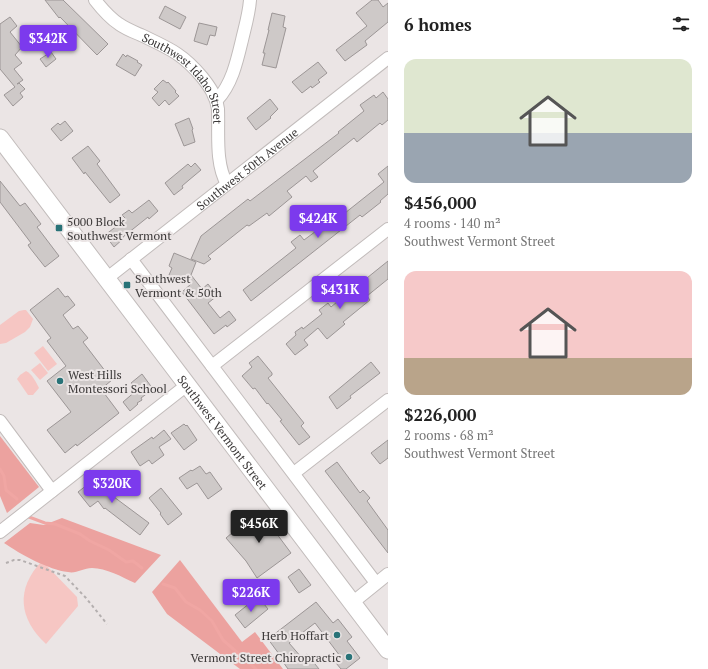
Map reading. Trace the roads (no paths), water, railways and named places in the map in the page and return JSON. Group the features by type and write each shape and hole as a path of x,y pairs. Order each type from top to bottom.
{"main road":[{"name":"Southwest Vermont Street","path":"0,138 388,650"}],"street":[{"name":"Southwest Idaho Street","path":"95,0 119,25 182,56 212,90 217,100 221,166 223,177 227,184"},
{"path":"217,100 223,94 234,70 248,16 250,0"},
{"name":"Southwest 50th Avenue","path":"106,279 388,58"},
{"path":"212,366 388,229"},
{"path":"131,259 376,582"},
{"path":"0,532 187,385"},
{"path":"294,473 388,400"},
{"path":"0,420 52,491"},
{"path":"352,603 376,582 388,574"}],"waterway":[{"path":"0,469 4,476 6,490 17,499"},
{"path":"29,517 45,523 55,524 80,534 90,541 109,550 126,562 133,561 142,568"},
{"path":"163,584 175,588 186,602 200,610 212,621 223,640 256,669"}],"place":[{"name":"5000 Block Southwest Vermont","path":"59,228"},
{"name":"Southwest Vermont & 50th","path":"127,285"},
{"name":"West Hills Montessori School","path":"60,381"},
{"name":"Herb Hoffart","path":"337,635"},
{"name":"Vermont Street Chiropractic","path":"349,657"}]}
